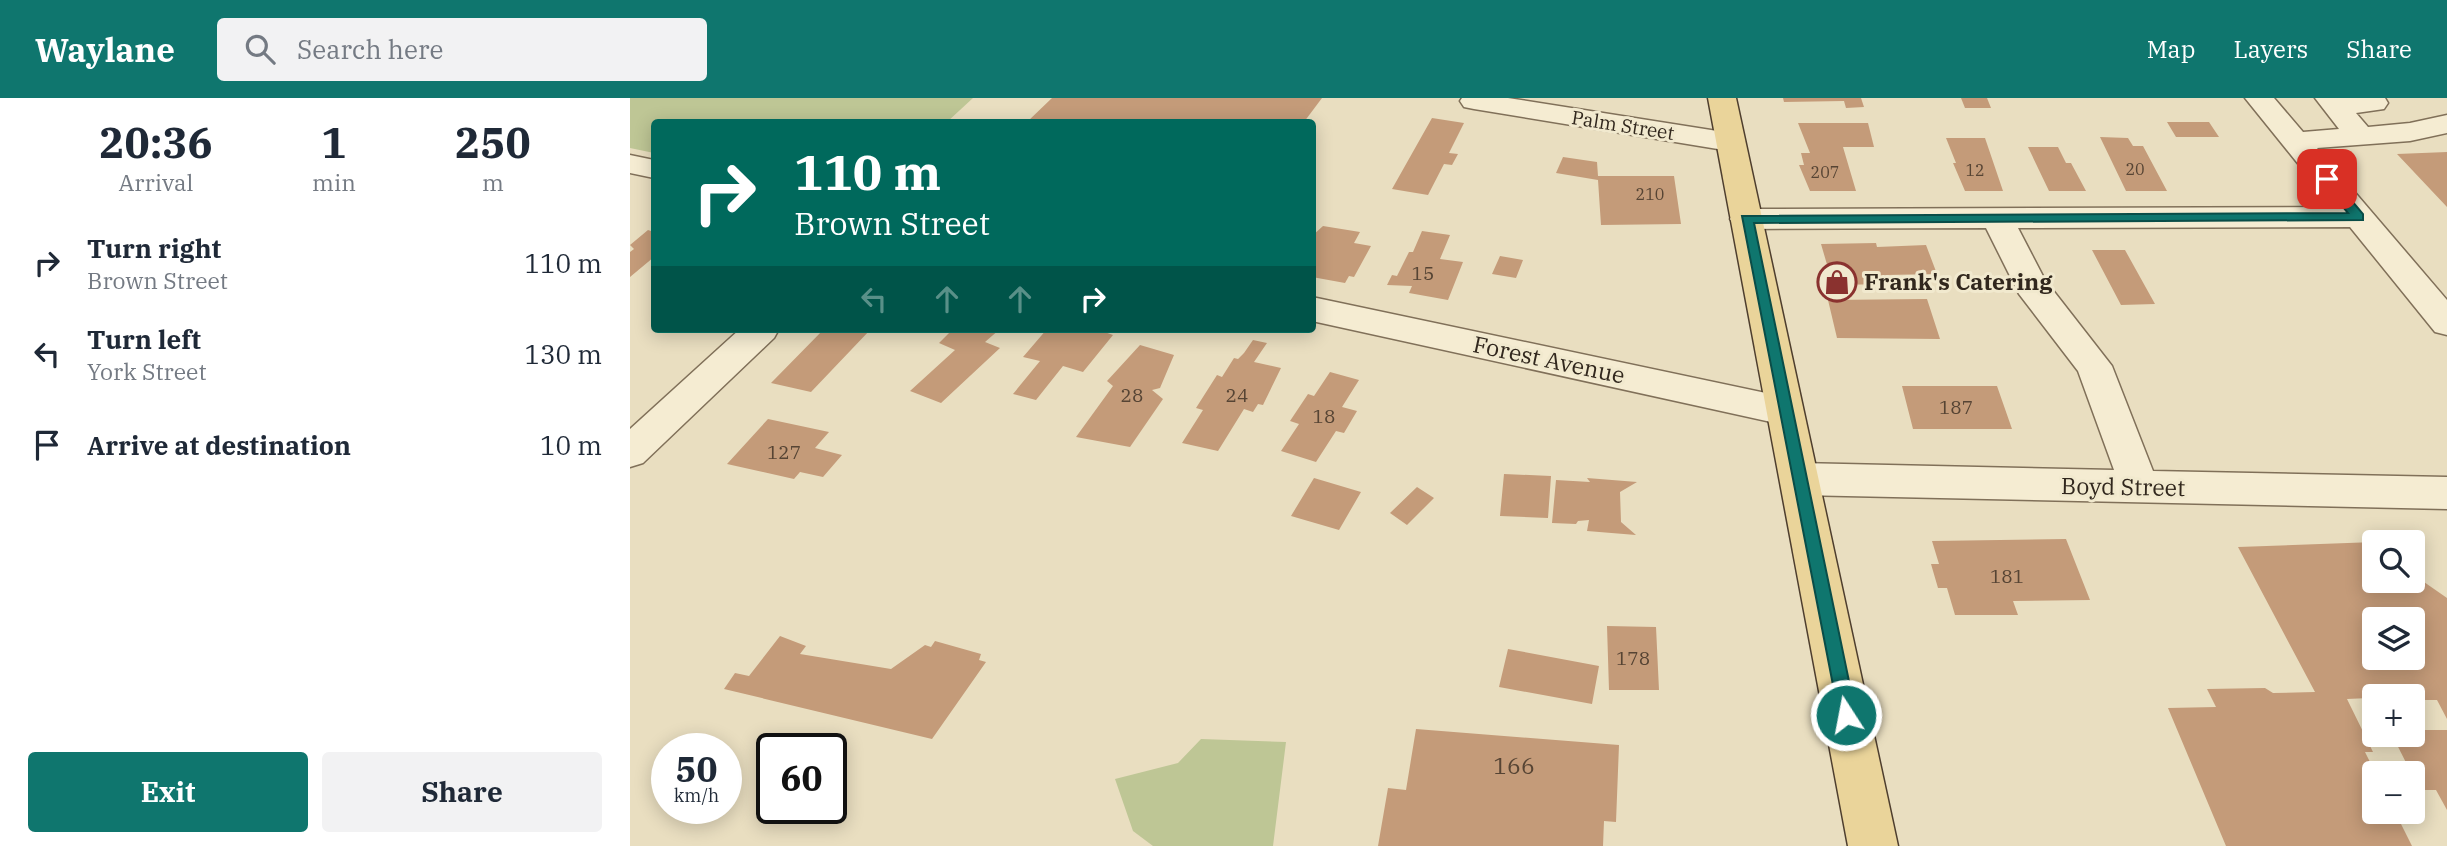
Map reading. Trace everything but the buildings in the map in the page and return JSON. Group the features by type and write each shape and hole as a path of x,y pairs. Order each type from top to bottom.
{"main road":[{"path":"1721,98 1873,846"}],"street":[{"path":"2259,98 2447,323"},
{"path":"2332,102 2374,103 2370,98"},
{"name":"Palm Street","path":"1474,101 1730,142"},
{"path":"2332,102 2360,136"},
{"path":"2295,141 2410,132 2447,124"},
{"path":"630,164 651,168"},
{"path":"1746,219 2359,217"},
{"path":"1997,218 2031,286 2094,366 2140,487"},
{"name":"Forest Avenue","path":"1316,310 1785,411"},
{"path":"630,452 758,333"},
{"name":"Boyd Street","path":"1799,479 2447,493"}],"green space":[{"path":"630,98 973,98 950,119 651,119 651,152 630,148"},
{"path":"1201,739 1286,742 1273,846 1153,846 1133,831 1115,779 1178,763"}],"place":[{"name":"Frank's Catering","path":"1837,282"}],"route":[{"path":"1846,715 1746,219 2359,217 2327,179"}]}
